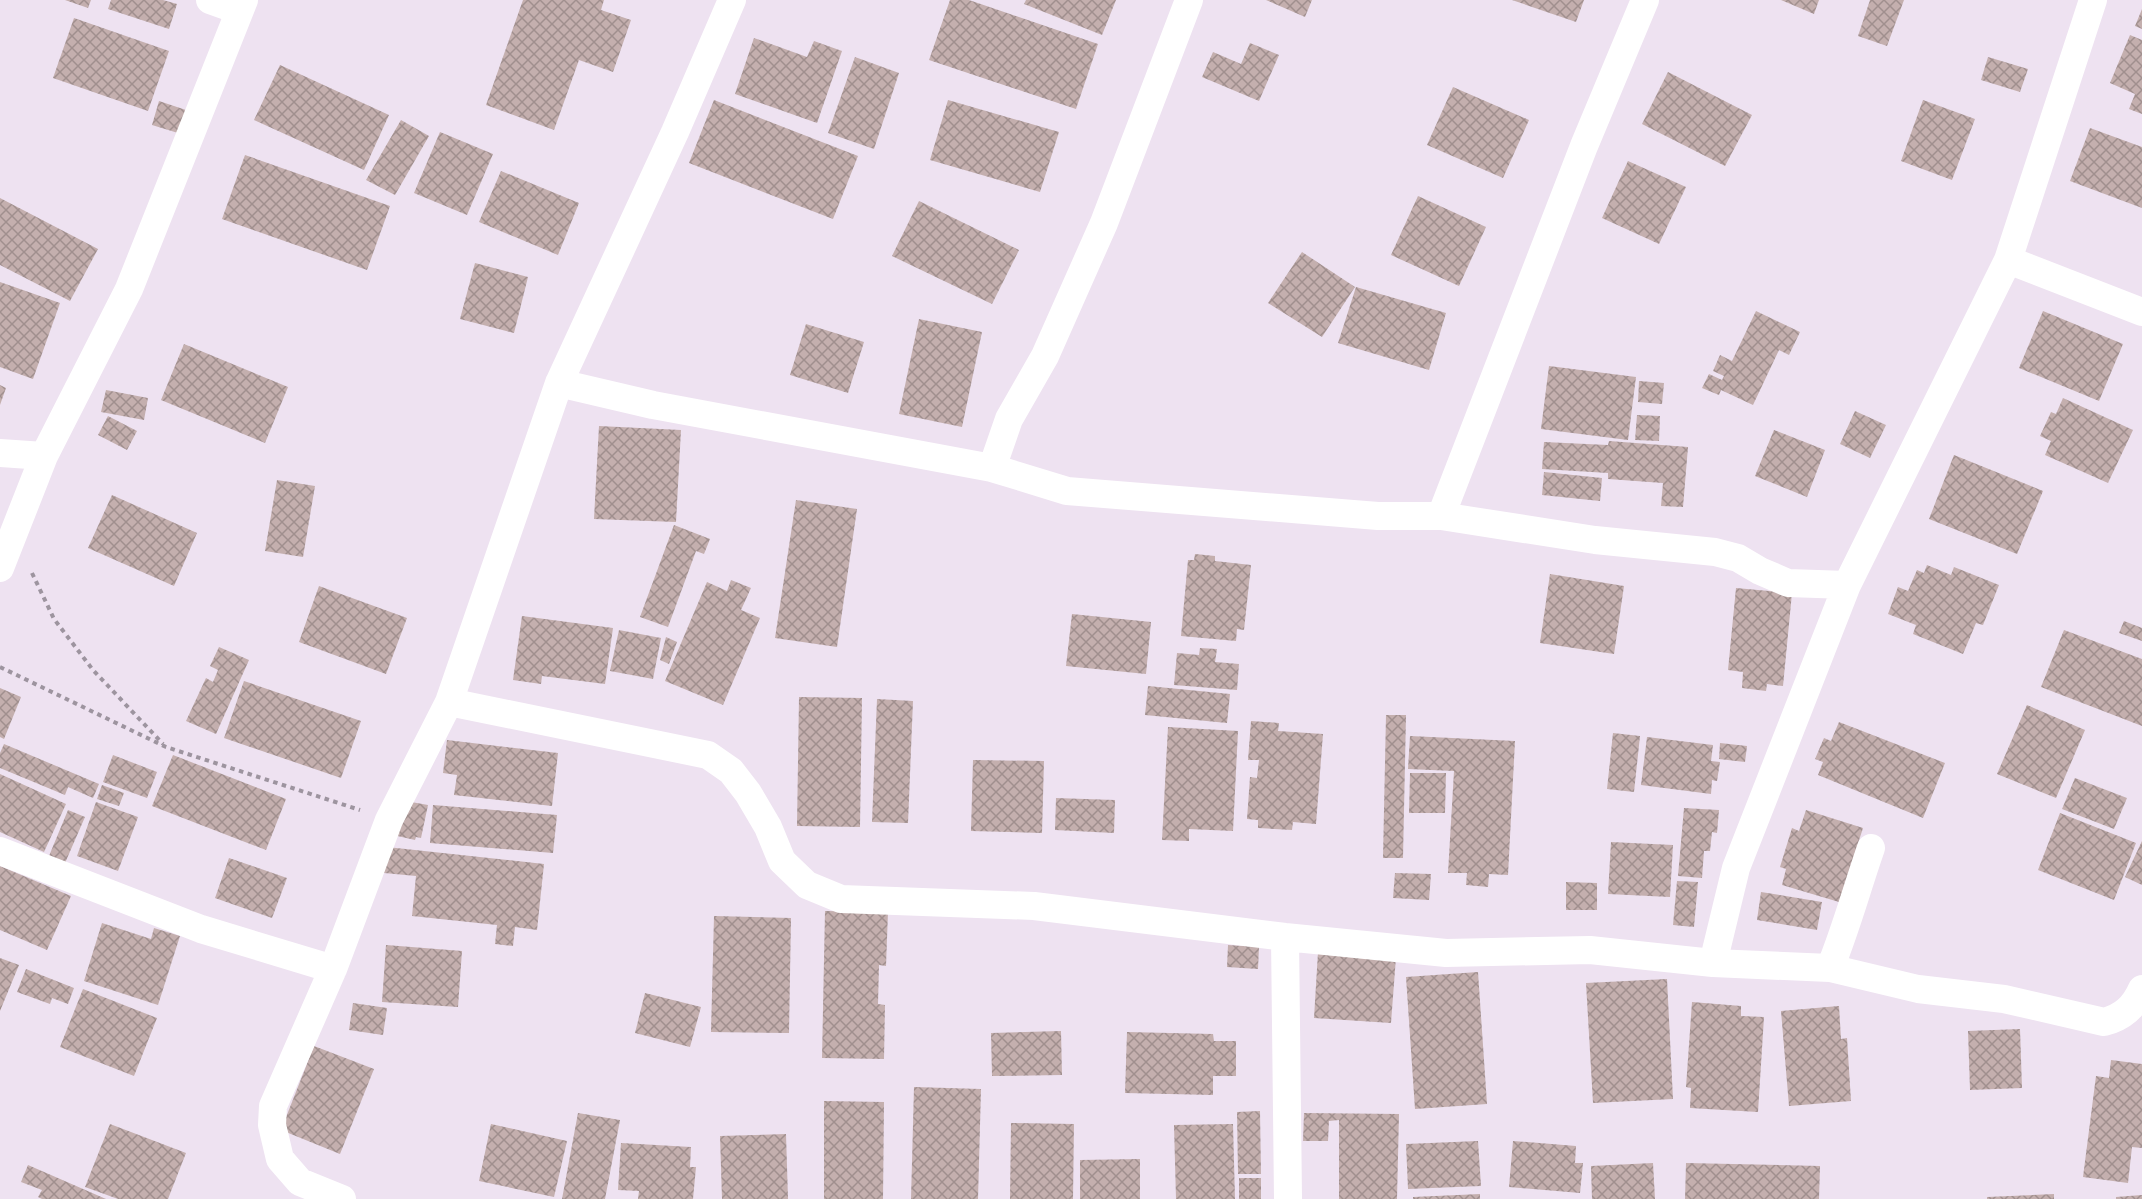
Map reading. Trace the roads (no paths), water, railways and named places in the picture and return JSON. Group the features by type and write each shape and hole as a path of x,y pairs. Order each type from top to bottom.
{"street":[{"path":"0,568 44,456 129,289 241,5 210,0"},
{"path":"342,1199 300,1182 280,1159 272,1125 273,1106 333,969 389,820 449,702 559,383 675,132 732,0"},
{"path":"992,468 1009,419 1045,356 1104,222 1189,0"},
{"path":"1441,516 1584,146 1645,0"},
{"path":"1713,963 1736,868 1848,585 2008,260 2093,0"},
{"path":"2008,260 2142,312"},
{"path":"559,383 653,405 992,468 1067,491 1378,516 1441,516 1595,540 1715,552 1738,558 1760,572 1788,583 1848,585"},
{"path":"0,453 44,456"},
{"path":"449,702 708,755 731,771 748,793 768,827 782,861 807,885 841,899 1034,906 1285,937 1446,953 1590,950 1713,963 1830,968 1918,989 2004,999 2104,1022 2126,1014 2142,989"},
{"path":"1830,968 1846,928 1871,848"},
{"path":"0,851 201,929 333,969"},
{"path":"1285,937 1288,1199"}]}
